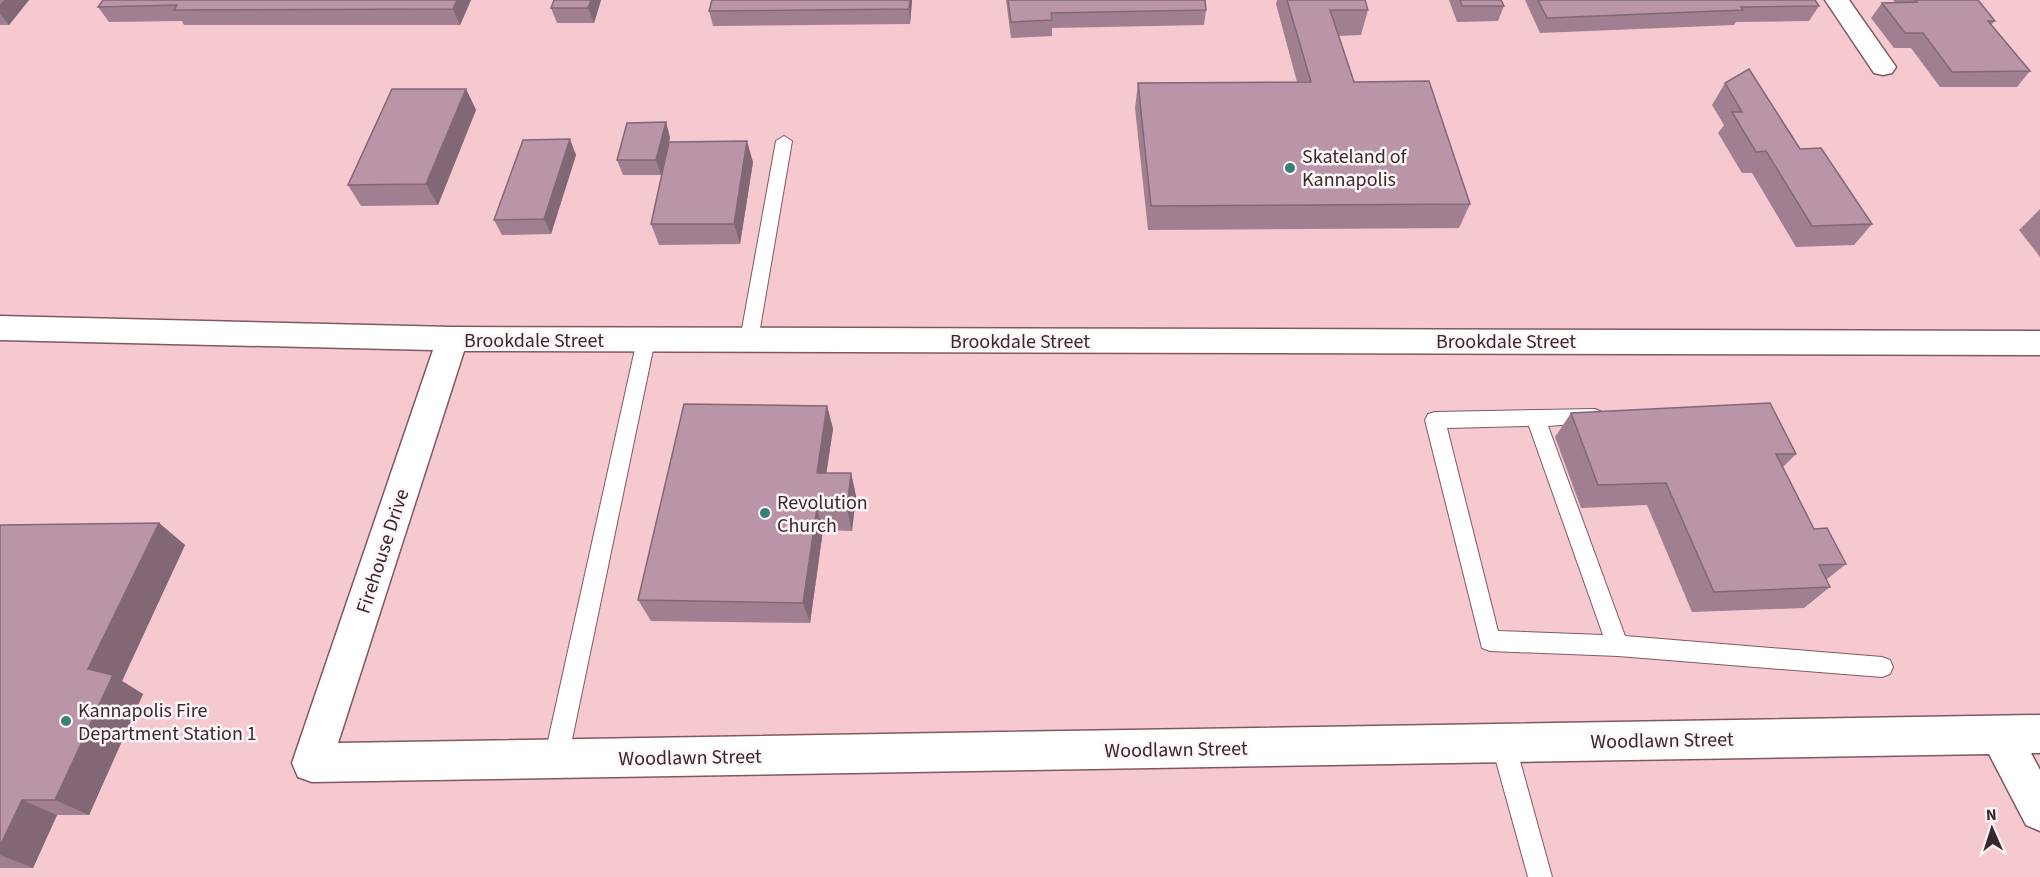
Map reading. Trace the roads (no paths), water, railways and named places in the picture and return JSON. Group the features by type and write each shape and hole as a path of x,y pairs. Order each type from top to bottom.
{"street":[{"path":"1837,0 1884,67"},
{"name":"Brookdale Street","path":"0,328 452,339 2040,343"},
{"name":"Firehouse Drive","path":"312,763 452,339"},
{"name":"Woodlawn Street","path":"312,763 2040,734"},
{"path":"2000,735 2040,811"}],"lane":[{"path":"749,340 784,141"},
{"path":"556,759 646,340"},
{"path":"1618,417 1435,420 1490,641 1618,646 1882,667"},
{"path":"1536,418 1618,646"},
{"path":"1503,743 1540,877"}],"place":[{"name":"Skateland of Kannapolis","path":"1290,168"},
{"name":"Revolution Church","path":"765,513"},
{"name":"Kannapolis Fire Department Station 1","path":"66,721"}]}
